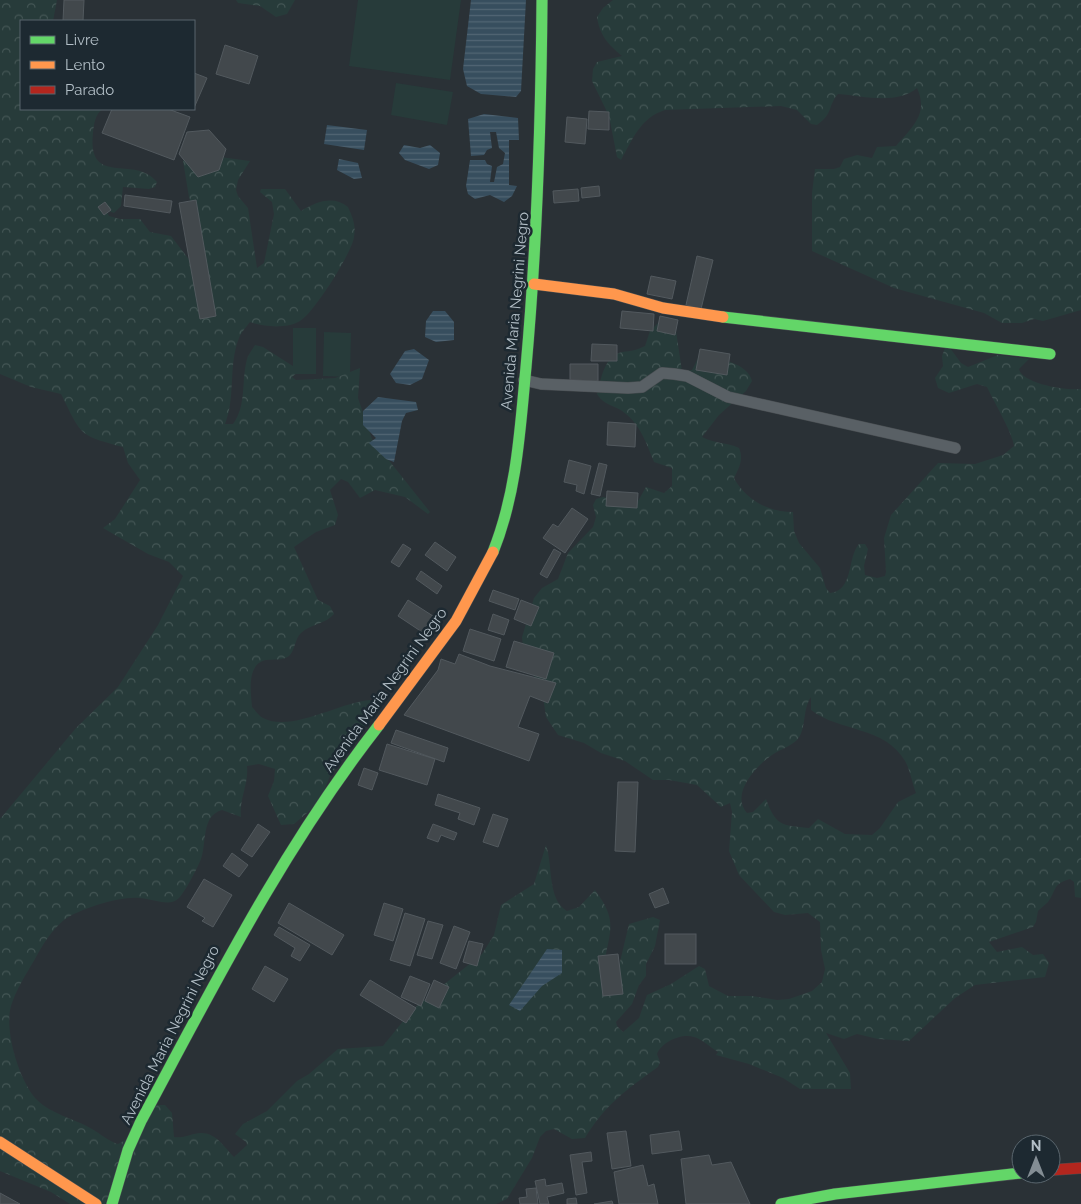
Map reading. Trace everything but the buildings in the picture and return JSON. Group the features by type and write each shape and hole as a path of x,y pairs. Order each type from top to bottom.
{"street":[{"name":"Avenida Maria Negrini Negro","path":"112,1204 128,1150 141,1121 240,932 276,873 347,767 412,683 449,629 494,552 508,510 513,485 534,284 540,168 542,0"},
{"path":"534,284 614,294 663,308 710,316 1050,354"},
{"path":"524,380 541,384 628,388 642,387 662,373 674,374 686,376 728,397 955,448"},
{"path":"0,1142 96,1204"},
{"path":"1061,1169 1081,1168"},
{"path":"780,1204 836,1194 1011,1175"}],"green space":[{"path":"0,0 57,0 53,20 20,20 20,110 102,110 94,123 93,133 93,150 97,160 115,168 137,170 148,174 157,182 155,187 149,189 123,187 121,206 114,213 106,210 109,216 120,219 140,219 150,232 171,236 194,266 205,249 189,197 183,161 186,159 220,157 250,161 238,180 236,190 238,196 248,208 257,268 264,263 274,214 272,202 260,192 261,189 285,189 301,211 324,201 336,201 348,207 355,229 352,245 314,307 295,324 268,326 250,322 241,334 234,359 230,403 225,424 233,424 237,417 242,401 247,359 255,345 263,347 296,368 298,372 292,377 296,380 335,378 360,368 358,398 372,439 430,512 428,514 405,497 375,490 360,498 348,482 341,479 330,490 338,515 335,525 316,532 294,547 318,600 330,606 334,614 327,620 301,633 297,638 293,651 287,658 266,660 255,667 251,680 252,707 263,718 274,722 287,722 370,700 373,706 364,727 330,776 319,803 294,824 281,825 268,796 274,781 275,769 259,764 247,766 247,779 241,804 241,817 222,810 215,813 211,818 206,830 201,859 179,898 175,901 166,902 131,898 100,904 64,920 51,933 18,988 9,1016 14,1055 24,1080 36,1099 49,1109 85,1125 118,1144 125,1140 157,1105 165,1105 172,1113 174,1137 201,1133 207,1134 217,1139 234,1157 247,1145 246,1142 235,1134 243,1124 267,1111 297,1081 309,1074 338,1049 383,1046 412,1010 482,954 494,935 501,905 534,884 546,845 553,890 561,906 567,911 579,907 595,890 607,909 610,932 604,963 618,970 629,924 653,917 660,920 655,946 646,964 646,976 639,985 632,1004 616,1022 623,1032 639,1018 647,995 671,984 699,966 705,969 709,986 728,996 752,996 777,1000 789,999 812,991 822,982 825,969 821,950 820,922 808,913 785,915 774,912 739,875 729,851 732,812 730,803 721,807 697,785 669,780 653,780 625,761 601,753 584,743 558,735 546,717 542,690 524,659 522,637 534,598 542,588 558,579 568,553 593,527 596,517 593,505 596,499 603,497 633,503 638,501 646,487 664,493 672,486 672,468 654,462 636,424 626,414 603,401 597,394 604,369 611,358 616,354 645,346 650,331 658,323 667,324 676,331 682,371 692,370 699,356 704,354 739,366 749,375 752,381 746,391 719,415 702,437 739,448 741,460 734,478 751,498 775,510 793,512 794,531 799,543 820,568 826,588 830,593 838,591 847,580 855,550 859,544 865,544 868,549 864,566 865,575 877,578 885,576 884,538 891,515 938,463 975,464 1003,455 1014,446 1007,425 987,387 977,384 949,393 938,388 935,378 943,366 942,356 945,348 950,348 961,363 968,367 998,355 1029,359 1019,369 1028,379 1056,388 1081,389 1081,898 1075,897 1074,882 1070,879 1064,881 1058,885 1048,902 1038,911 1033,927 989,942 997,952 1022,947 1033,955 1043,954 1049,963 1045,977 975,985 955,998 909,1041 878,1039 857,1034 844,1039 826,1033 850,1073 851,1089 800,1089 783,1078 749,1064 716,1055 718,1052 697,1038 689,1036 678,1037 667,1042 659,1050 657,1054 660,1062 658,1067 617,1098 600,1116 585,1138 572,1139 554,1129 546,1131 540,1137 532,1158 507,1199 496,1204 70,1204 51,1192 0,1171 0,819 76,728 118,687 158,625 183,576 169,562 148,554 103,528 115,519 140,480 128,463 123,447 97,440 83,432 73,418 61,394 31,387 0,374","holes":["811,697 811,710 822,717 886,741 907,764 916,793 898,802 880,828 872,835 845,834 818,819 809,828 786,825 773,814 766,799 753,812 747,813 743,806 741,797 743,789 753,773 766,760 796,741 799,737 802,732 806,708"]},
{"path":"236,0 295,0 287,14 276,17 260,6 238,3"},
{"path":"358,0 461,0 450,80 349,66"},
{"path":"613,0 1081,0 1081,310 1043,321 1034,319 1022,323 1002,323 984,313 894,288 812,251 812,193 815,169 834,169 840,167 844,159 857,155 872,158 877,147 896,146 913,126 920,113 921,105 917,88 909,93 890,98 838,94 826,117 817,125 811,124 797,110 781,106 665,110 649,118 643,124 621,160 617,157 609,116 592,81 593,69 597,62 622,56 605,39 597,17 603,8"},
{"path":"396,83 453,92 447,125 391,115"},
{"path":"293,328 316,328 316,374 293,374"},
{"path":"324,332 351,333 350,377 323,376"}],"water":[{"path":"471,0 526,0 521,91 516,97 481,94 467,86 463,69"},
{"path":"484,114 518,118 519,140 509,140 509,185 517,186 512,196 504,202 490,195 475,199 468,194 466,186 470,160 485,160 487,164 492,166 490,182 494,182 497,167 503,164 505,153 499,148 496,132 490,132 492,148 487,150 484,155 471,156 468,119"},
{"path":"327,125 367,130 364,150 324,144"},
{"path":"404,145 420,148 430,145 440,153 438,165 429,169 405,160 399,153"},
{"path":"339,159 358,163 362,178 354,179 337,170"},
{"path":"433,311 445,311 454,322 454,340 436,342 425,337 426,321"},
{"path":"414,349 429,360 422,379 410,385 396,383 390,374 405,351"},
{"path":"378,397 416,402 418,410 406,413 402,421 394,462 386,459 369,443 376,438 363,425 363,411"},
{"path":"547,949 562,950 562,973 542,986 520,1011 509,1005"}],"traffic: fast":[{"path":"493,552 501,529 512,484 526,367 538,184 542,0"},
{"path":"723,317 1050,354"},
{"path":"112,1204 128,1150 141,1121 223,968 281,868 344,772 379,725"},
{"path":"781,1204 835,1194 1011,1174"}],"traffic: slow":[{"path":"534,284 614,294 663,308 723,317"},
{"path":"379,725 456,621 493,552"},
{"path":"0,1142 96,1204"}],"traffic: jam":[{"path":"1061,1169 1081,1168"}]}
